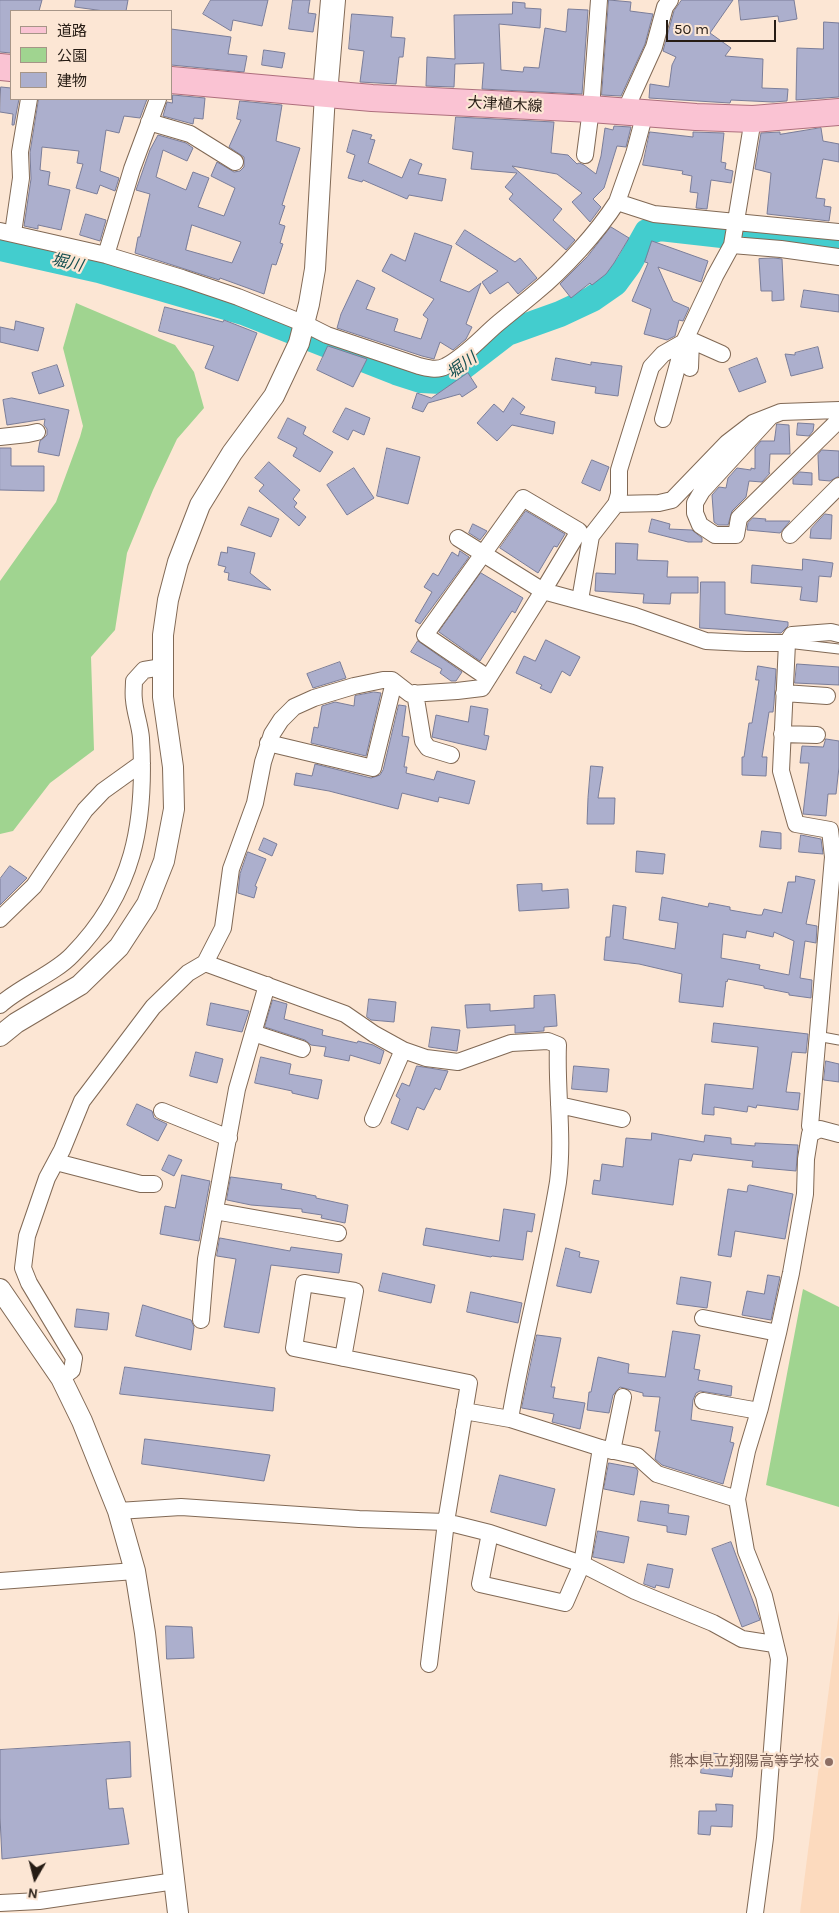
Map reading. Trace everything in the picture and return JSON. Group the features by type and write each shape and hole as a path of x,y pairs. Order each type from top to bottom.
{"main road":[{"path":"325,94 333,0"},
{"name":"大津植木線","path":"172,80 325,94 696,117 753,119 839,112"}],"street":[{"path":"585,155 591,109 599,0"},
{"path":"29,100 20,152 21,178 7,232 106,255 182,278 238,297 302,332 327,335 434,369 444,367 466,352 536,292 587,242 606,220 617,202 634,154 635,112 665,7 670,0"},
{"path":"0,1036 16,1023 80,986 118,947 147,904 158,881 164,861 174,809 173,766 163,697 162,666 163,635 168,600 187,534 200,505 216,477 274,396 288,370 302,332 315,268 325,94"},
{"path":"106,255 132,169 158,100"},
{"path":"663,419 687,340 715,276 732,245 753,119"},
{"path":"149,122 190,134 235,162"},
{"path":"617,202 654,214 839,232"},
{"path":"732,245 839,257"},
{"path":"687,340 722,354"},
{"path":"687,340 690,368"},
{"path":"580,600 591,536 616,504 619,494 619,470 652,368 663,354 687,340"},
{"path":"616,504 659,503 672,500 727,443 753,423 781,412 839,410"},
{"path":"770,417 702,491 695,502 695,513 700,525 715,535 736,536 739,518 839,420"},
{"path":"0,437 37,432"},
{"path":"790,536 839,486"},
{"path":"61,1378 72,1370 74,1358 29,1283 23,1268 27,1236 47,1178 56,1162 82,1101 153,1007 188,973 205,963 223,928 231,869 255,803 268,743 281,720 294,707 314,698 354,686 383,680 394,682 410,694 482,688 579,531 522,498 425,635 488,678"},
{"path":"458,538 543,591 635,616 706,641 788,643"},
{"path":"814,1132 810,1126 817,1036 836,856 830,830 796,824 781,771 784,693 788,643 792,635 831,632 839,634"},
{"path":"0,1005 13,994 71,957 94,931 117,896 129,868 136,841 141,806 141,735 134,701 134,681 144,670 162,666"},
{"path":"268,743 373,768 394,682"},
{"path":"415,693 423,741 428,748 451,755"},
{"path":"784,693 827,696"},
{"path":"782,734 817,735"},
{"path":"0,919 34,886 85,810 103,791 142,763"},
{"path":"205,963 345,1014 374,1034 403,1050 426,1058 458,1062 511,1043 548,1041 558,1045 560,1154 558,1181 546,1246 515,1385 510,1420"},
{"path":"201,1320 206,1259 237,1089 267,985"},
{"path":"253,1033 302,1049"},
{"path":"373,1119 403,1050"},
{"path":"559,1105 622,1119"},
{"path":"162,1110 229,1138"},
{"path":"755,1913 765,1838 778,1659 764,1596 746,1551 737,1499 747,1451 778,1333 805,1194 806,1160 810,1134 820,1129 839,1134"},
{"path":"56,1162 141,1184 154,1184"},
{"path":"216,1211 338,1233"},
{"path":"343,1358 355,1291 304,1283 294,1348 343,1358 469,1383 446,1522 429,1664"},
{"path":"0,1289 61,1378 86,1430 118,1511 135,1571 154,1696 178,1913"},
{"path":"703,1318 778,1333"},
{"path":"490,1533 480,1584 565,1602 582,1564 606,1450 623,1397"},
{"path":"703,1401 759,1411"},
{"path":"464,1411 510,1420 606,1450 637,1456 657,1474 737,1499"},
{"path":"118,1511 181,1507 446,1522 490,1533 582,1564 635,1591 712,1623 742,1639 774,1644"},
{"path":"0,1581 135,1571"},
{"path":"0,1903 39,1901 175,1881"}],"lane":[{"path":"788,643 839,649"},
{"path":"817,1036 839,1040"}],"shaded area":[{"name":"熊本県立翔陽高等学校","path":"839,1611 839,1913 800,1913"}],"green space":[{"path":"76,303 175,345 194,372 204,408 177,439 153,490 127,553 115,630 91,657 94,750 50,783 13,831 0,834 0,581 56,502 80,437 83,426 63,348"},
{"path":"803,1289 839,1307 839,1507 766,1485"}],"building":[{"path":"0,0 42,0 39,10 10,10 10,53 0,52"},
{"path":"76,0 128,0 126,10 97,10 75,7"},
{"path":"211,0 268,0 262,26 233,20 231,31 203,14"},
{"path":"293,0 310,0 308,13 316,14 313,32 289,29"},
{"path":"609,0 631,2 630,11 653,14 645,44 621,96 602,95"},
{"path":"682,0 733,0 710,33 731,48 725,56 763,59 762,88 788,89 787,101 731,100 730,103 649,98 650,84 669,87 672,65 676,57 663,51 674,11"},
{"path":"739,0 794,0 797,19 779,22 778,16 741,20"},
{"path":"513,2 525,3 525,8 541,9 540,28 499,24 501,70 523,72 524,67 539,68 545,28 566,32 568,9 588,10 582,94 482,89 484,63 455,64 454,87 426,86 427,57 455,59 454,15 512,14"},
{"path":"352,14 393,17 391,37 405,38 403,57 399,57 396,84 360,82 364,51 349,49"},
{"path":"824,22 839,23 839,97 796,100 797,48 823,49"},
{"path":"172,29 231,37 228,54 247,56 244,72 172,65"},
{"path":"264,50 285,53 282,68 262,65"},
{"path":"1,87 10,88 10,100 19,100 14,125 12,125 13,114 0,112"},
{"path":"173,95 205,98 203,119 194,118 193,124 163,116 167,102 172,103"},
{"path":"39,100 147,100 140,118 124,116 119,133 106,130 100,171 119,178 115,191 100,185 97,194 76,188 83,164 77,163 79,151 42,147 40,170 50,172 48,185 70,190 61,230 38,225 38,229 24,226 31,179 30,153"},
{"path":"240,101 282,105 276,141 300,148 282,205 285,206 279,224 285,226 280,243 283,244 276,265 272,264 264,294 220,278 219,280 135,253 150,194 136,190 150,150 158,135 186,143 193,148 187,161 163,150 156,177 186,190 193,172 209,178 198,207 224,216 235,188 211,176 217,162 234,172 240,171 244,167 244,157 229,147 241,120 237,119","holes":["192,225 241,242 232,263 186,250"]},
{"path":"456,117 554,122 551,153 568,155 577,164 584,165 596,174 605,128 613,130 614,126 631,127 626,147 617,146 604,188 593,199 601,207 590,222 572,202 582,193 557,174 512,166 562,209 553,220 575,240 566,250 509,199 513,194 505,187 517,173 471,169 473,152 453,149"},
{"path":"821,128 823,141 839,144 839,162 823,159 816,198 825,199 824,206 831,207 829,221 767,214 771,173 755,169 761,133 780,132 780,134"},
{"path":"353,130 372,135 370,139 375,140 368,163 402,178 410,159 422,164 418,174 446,179 442,201 409,195 407,199 363,180 362,182 348,178 355,155 347,152"},
{"path":"650,132 693,137 693,132 724,133 721,162 726,163 725,169 733,171 731,183 711,180 707,209 696,208 698,193 690,192 692,176 682,174 683,171 643,165"},
{"path":"86,214 106,220 100,241 80,235"},
{"path":"611,227 629,238 606,274 592,285 590,283 571,298 560,284 587,257"},
{"path":"465,230 515,262 520,258 537,278 518,294 508,282 490,294 482,282 498,271 456,244"},
{"path":"415,233 452,246 440,281 469,292 481,283 466,324 472,327 466,339 453,350 440,342 434,359 337,328 341,314 357,280 375,288 366,309 398,319 394,331 421,339 428,319 423,315 434,299 382,271 391,254 405,261"},
{"path":"652,241 708,261 701,282 658,267 673,301 689,308 683,321 679,320 675,336 667,340 644,334 651,309 632,301 648,263 645,262"},
{"path":"759,259 782,259 784,300 772,301 772,291 761,291"},
{"path":"804,290 839,295 839,312 801,307"},
{"path":"165,307 223,322 224,320 257,333 238,381 205,368 214,346 159,331"},
{"path":"16,321 44,328 38,351 0,342 0,327 14,330"},
{"path":"328,346 367,359 353,387 317,370"},
{"path":"818,347 823,368 791,376 785,354 795,355 795,353"},
{"path":"556,358 591,365 591,362 622,366 618,396 595,393 596,387 552,380"},
{"path":"757,358 766,382 739,392 729,369"},
{"path":"57,365 64,386 39,394 32,373"},
{"path":"468,373 477,387 462,397 460,394 428,403 423,412 412,408 417,393 431,398"},
{"path":"12,398 69,410 59,456 38,452 40,441 47,435 47,429 44,425 45,419 7,425 3,400"},
{"path":"513,398 525,407 520,414 555,422 553,434 512,425 497,441 477,423 494,404 503,412"},
{"path":"346,408 370,418 364,435 353,430 348,440 333,432"},
{"path":"288,418 306,427 303,434 333,452 320,472 293,456 297,448 278,438"},
{"path":"798,423 814,424 813,431 809,436 797,435"},
{"path":"777,424 789,425 790,454 770,454 770,473 762,482 749,481 746,497 732,511 728,525 718,525 714,522 712,495 719,487 726,488 728,478 737,468 755,469 755,448 761,441 774,441"},
{"path":"0,448 11,448 11,466 44,466 44,491 0,490"},
{"path":"387,448 420,457 408,504 377,496"},
{"path":"822,450 839,451 839,476 830,481 819,480 818,455"},
{"path":"592,460 609,467 600,491 582,483"},
{"path":"269,462 300,490 293,499 297,503 294,507 306,517 299,526 259,491 264,485 255,478"},
{"path":"354,468 374,498 347,515 327,485"},
{"path":"800,472 812,473 812,485 793,484 793,479"},
{"path":"249,507 279,519 271,537 241,525"},
{"path":"526,511 565,534 557,547 554,546 538,573 500,548"},
{"path":"825,514 832,515 831,539 810,538 811,529"},
{"path":"753,518 766,519 765,521 790,521 780,533 747,530 748,523"},
{"path":"652,519 670,524 669,529 692,530 702,538 702,542 688,542 649,532"},
{"path":"473,524 487,531 480,540 469,533"},
{"path":"616,543 638,544 637,560 668,561 667,577 698,577 698,593 671,593 670,604 643,603 644,594 595,591 596,573 615,574"},
{"path":"228,547 255,553 250,573 271,590 228,580 229,573 224,572 226,567 218,565 221,552 227,553"},
{"path":"460,551 469,557 420,624 415,621 432,592 424,587 433,573 438,576 452,552 458,556"},
{"path":"803,559 833,563 831,577 819,576 817,602 800,600 802,587 751,583 752,565 802,570"},
{"path":"481,573 523,598 515,613 512,611 480,661 439,632"},
{"path":"701,582 725,582 725,614 788,622 788,626 781,633 700,628"},
{"path":"546,640 580,657 570,676 562,671 551,693 540,688 542,685 516,673 524,656 535,661"},
{"path":"418,641 462,672 456,681 451,681 440,673 442,669 411,652"},
{"path":"340,662 346,678 313,688 307,674"},
{"path":"797,664 839,667 839,685 795,683"},
{"path":"758,666 776,669 773,712 769,712 762,757 767,757 766,776 742,775 742,757 744,757 749,723 752,723 759,680 756,680"},
{"path":"374,692 381,693 366,756 311,743 314,727 318,728 322,706 335,702 354,706 355,696"},
{"path":"399,705 406,706 402,736 409,737 404,767 407,767 406,773 434,780 437,771 475,781 469,804 439,797 438,802 402,793 398,809 329,791 294,785 296,773 312,776 315,764 371,778 380,775 383,770"},
{"path":"471,706 488,709 484,735 489,736 486,750 432,737 436,715 468,722"},
{"path":"826,739 839,741 836,794 828,794 826,816 803,814 809,763 800,763 802,746 823,747"},
{"path":"591,766 603,767 598,798 615,798 614,824 587,824"},
{"path":"762,831 781,833 781,849 760,847"},
{"path":"801,835 821,839 823,854 799,852"},
{"path":"264,838 277,844 272,856 259,850"},
{"path":"637,851 665,854 663,874 636,872"},
{"path":"248,852 266,859 255,886 257,887 254,898 238,893 240,874"},
{"path":"10,866 27,878 0,905 0,879"},
{"path":"796,876 815,880 806,924 817,926 816,943 805,941 800,978 812,980 811,998 789,995 789,993 764,988 764,986 728,979 726,981 723,1007 679,1002 682,974 639,964 604,960 606,937 610,937 613,905 626,907 623,939 675,949 678,923 659,920 662,897 708,907 709,903 730,907 730,910 758,915 762,915 764,909 782,913 788,882 795,882","holes":["747,931 773,937 774,932 794,941 789,975 759,969 760,965 721,958 723,934 745,938"]},
{"path":"542,884 542,891 568,889 569,908 519,911 517,885"},
{"path":"555,995 557,1026 544,1027 544,1031 515,1033 515,1025 467,1028 465,1005 490,1004 490,1011 534,1008 534,996"},
{"path":"369,999 396,1002 394,1022 371,1020 367,1017"},
{"path":"273,1000 287,1004 284,1019 323,1030 322,1035 357,1043 358,1041 373,1045 384,1051 380,1064 350,1055 349,1061 324,1056 326,1047 311,1045 305,1040 265,1027"},
{"path":"211,1003 249,1011 242,1032 207,1025"},
{"path":"714,1023 808,1034 806,1053 792,1052 786,1092 800,1093 798,1110 757,1105 756,1108 748,1106 747,1112 714,1107 714,1115 702,1114 705,1084 753,1089 758,1047 712,1042"},
{"path":"432,1027 460,1030 457,1051 429,1047"},
{"path":"196,1052 223,1059 217,1083 190,1076"},
{"path":"261,1057 291,1064 289,1074 322,1080 318,1099 255,1083"},
{"path":"826,1061 839,1064 839,1082 824,1080"},
{"path":"417,1066 448,1071 440,1090 435,1088 424,1110 417,1107 408,1130 391,1123 400,1099 396,1096 402,1083 409,1086"},
{"path":"574,1066 609,1069 607,1092 572,1089"},
{"path":"137,1104 152,1111 154,1118 167,1124 158,1141 127,1125"},
{"path":"652,1133 704,1142 705,1135 731,1138 731,1144 755,1146 755,1143 798,1145 796,1171 752,1167 753,1161 693,1154 691,1161 679,1159 673,1205 592,1194 594,1180 600,1181 602,1164 623,1167 626,1138 651,1140"},
{"path":"169,1155 182,1160 174,1176 162,1170"},
{"path":"182,1175 210,1181 199,1241 160,1234 165,1206 175,1208"},
{"path":"231,1177 282,1184 281,1189 348,1205 345,1223 321,1218 322,1215 302,1212 302,1209 251,1205 227,1200"},
{"path":"750,1185 793,1194 785,1239 735,1231 731,1257 718,1255 728,1189 747,1192"},
{"path":"504,1209 535,1214 532,1232 527,1231 523,1260 491,1257 423,1245 426,1228 499,1241"},
{"path":"220,1238 290,1251 291,1247 342,1254 339,1273 271,1265 259,1333 224,1327 236,1259 217,1256"},
{"path":"566,1248 580,1252 579,1257 599,1261 591,1293 557,1286"},
{"path":"383,1273 435,1285 431,1303 379,1291"},
{"path":"768,1275 780,1277 771,1320 742,1315 747,1291 764,1294"},
{"path":"681,1277 711,1282 707,1308 677,1304"},
{"path":"471,1292 522,1303 518,1323 467,1312"},
{"path":"143,1305 191,1320 194,1327 191,1350 136,1336"},
{"path":"77,1309 109,1313 107,1330 75,1327"},
{"path":"673,1331 700,1335 694,1369 700,1370 698,1380 732,1386 731,1396 700,1391 696,1393 693,1400 691,1420 733,1427 730,1442 734,1443 723,1484 662,1465 655,1459 660,1431 655,1431 660,1397 643,1396 643,1393 620,1387 613,1395 609,1413 587,1410 589,1392 591,1392 598,1357 629,1364 628,1373 665,1377"},
{"path":"537,1335 561,1338 551,1387 555,1387 553,1398 585,1403 580,1429 552,1422 554,1414 522,1408"},
{"path":"125,1367 275,1388 273,1411 120,1394"},
{"path":"145,1439 270,1455 264,1481 142,1464"},
{"path":"609,1463 636,1468 638,1471 634,1495 604,1489"},
{"path":"500,1475 555,1489 546,1526 491,1512"},
{"path":"641,1501 669,1505 668,1513 689,1516 686,1535 667,1532 667,1526 638,1521"},
{"path":"598,1531 629,1537 624,1563 593,1557"},
{"path":"731,1542 760,1620 742,1627 712,1549"},
{"path":"648,1564 673,1569 669,1588 656,1585 655,1588 644,1584"},
{"path":"166,1626 192,1627 194,1658 167,1659"},
{"path":"130,1742 131,1777 106,1779 109,1809 123,1808 129,1844 2,1859 0,1750"},
{"path":"704,1752 735,1756 732,1777 701,1773"},
{"path":"716,1804 733,1805 732,1827 711,1826 710,1835 698,1834 699,1811 716,1811"}],"waterway":[{"name":"堀川","path":"0,248 99,270 243,312 396,372 421,380 441,381 459,370 507,333 560,314 592,299 615,283 629,264 647,232 660,228 722,235 839,243"}],"place":[{"name":"熊本県立翔陽高等学校","path":"829,1762"}]}
